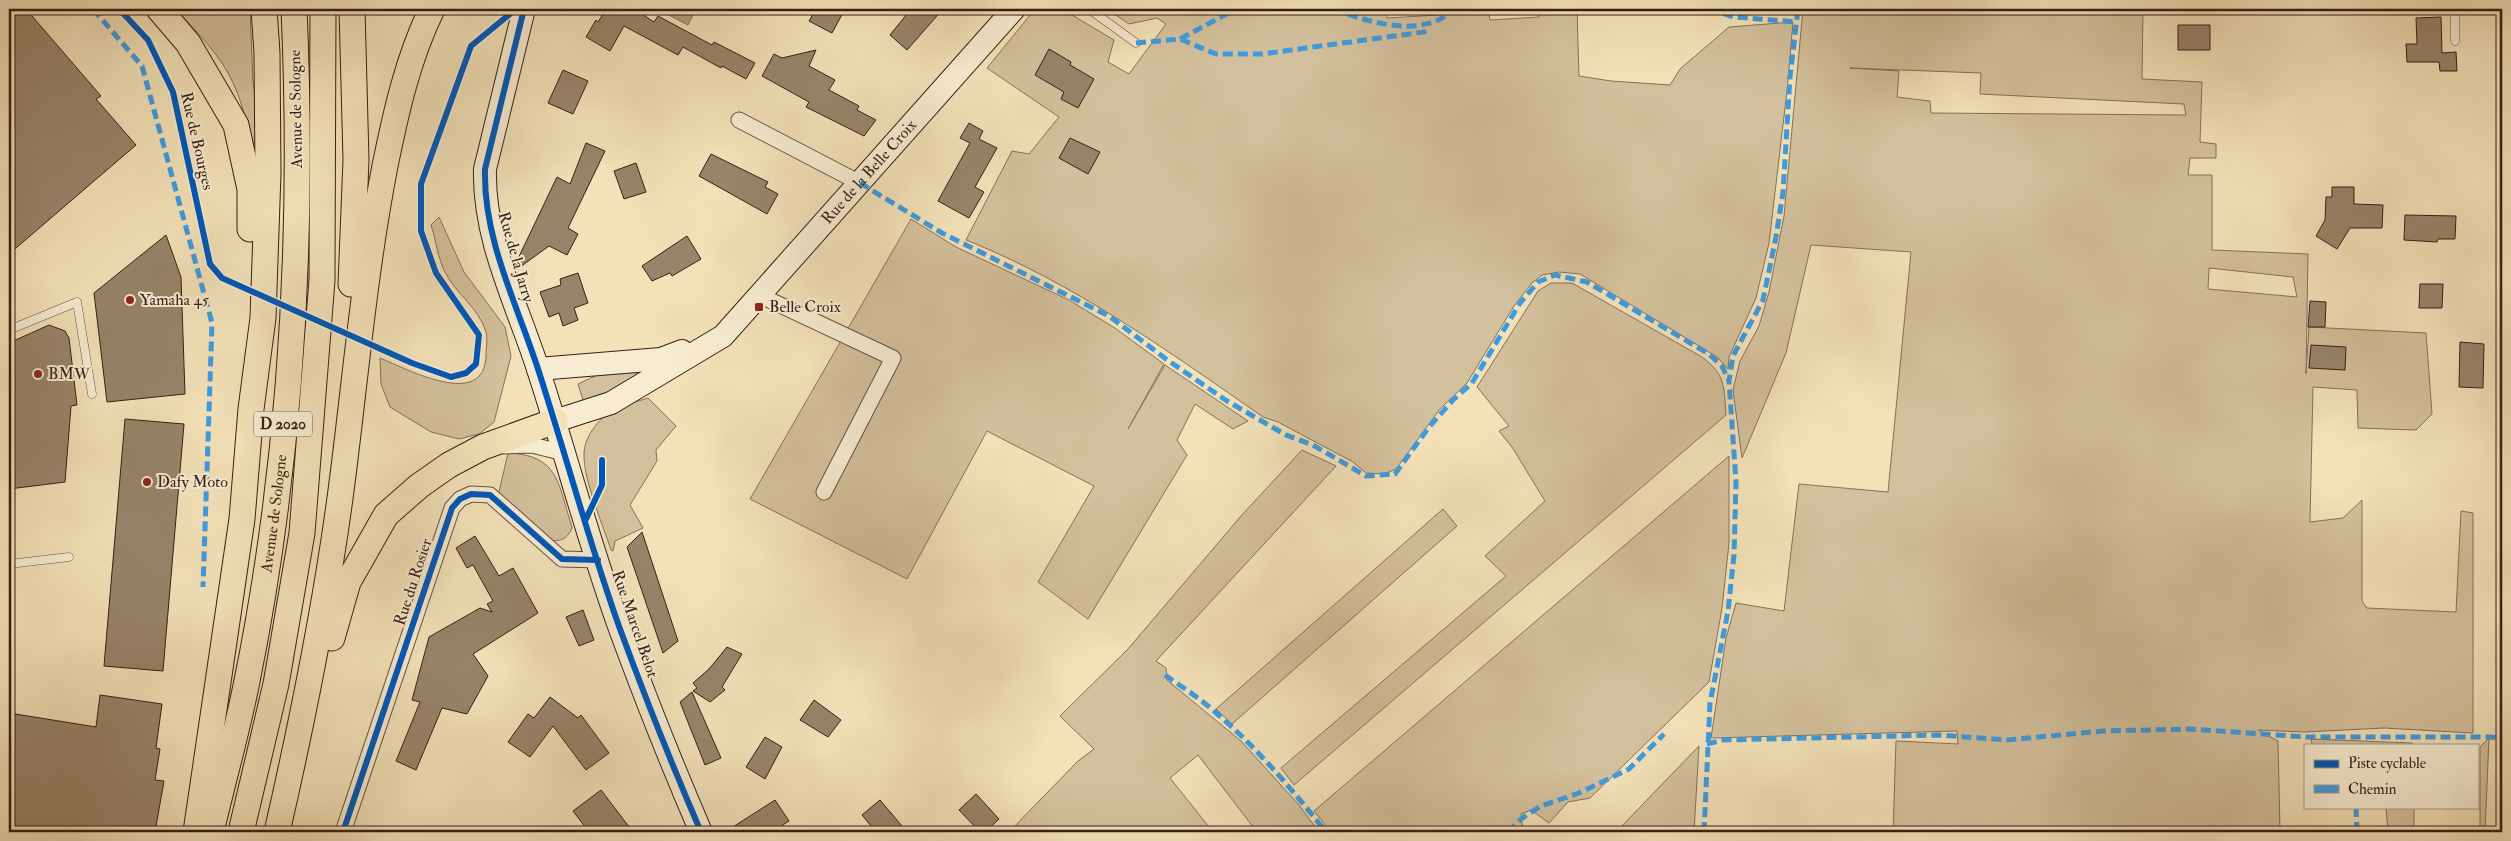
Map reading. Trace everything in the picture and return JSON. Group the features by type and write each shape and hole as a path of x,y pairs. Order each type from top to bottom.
{"main road":[{"path":"159,9 188,43 236,125 250,189 251,409"},
{"path":"196,832 242,519 251,409 263,318 268,173 267,53 264,9"},
{"name":"Avenue de Sologne","path":"211,832 246,686 267,560 293,335 298,160 294,9"},
{"name":"Avenue de Sologne","path":"241,832 276,684 302,533 322,280 323,9"},
{"path":"343,476 356,160 352,9"},
{"path":"278,832 298,741 326,591 343,476 362,298 378,204 394,124 416,42 432,9"},
{"name":"Rue de la Jarry","path":"524,9 485,169 485,190 490,226 554,421"},
{"name":"Rue de la Belle Croix","path":"554,421 611,403 723,336 1014,9"},
{"name":"Rue de la Belle Croix","path":"538,369 661,359 723,336"},
{"path":"278,832 348,582 386,515 432,476 482,447 554,421"},
{"name":"Rue Marcel Belot","path":"554,421 623,636 675,772 701,832"}],"street":[{"path":"739,120 860,183"},
{"path":"759,295 893,358 824,492"},
{"path":"482,447 532,445 564,453"},
{"name":"Rue du Rosier","path":"343,832 452,508 460,499 471,494 490,495 562,559 598,560"}],"lane":[{"path":"1089,9 1136,43"},
{"path":"2455,9 2455,41"},
{"path":"9,330 77,302 92,394"},
{"path":"9,564 70,557"}],"shaded area":[{"path":"176,9 250,9 253,82 258,116 257,155 241,102 229,74 208,45"},
{"path":"669,9 682,9 693,15 688,25 667,14"},
{"path":"1035,9 1062,9 1114,40 1108,62 1129,74 1166,24 1157,18 1129,24 1107,9 1386,9 1387,18 1439,15 1439,9 1488,9 1490,20 1539,17 1540,9 1577,9 1579,76 1611,81 1670,85 1680,69 1729,27 1793,22 1769,243 1756,298 1729,357 1728,369 1717,357 1580,274 1559,272 1542,275 1532,283 1514,306 1467,383 1440,409 1396,469 1384,474 1366,473 1353,462 1278,422 1263,417 1156,343 1082,297 1006,257 966,240 1012,151 1029,154 1059,117 987,68"},
{"path":"1803,9 2143,9 2142,79 2202,82 2200,142 2216,144 2216,158 2190,158 2188,175 2212,175 2212,250 2308,254 2306,374 2309,327 2426,333 2432,414 2416,430 2358,428 2357,390 2313,387 2310,522 2343,518 2362,500 2362,601 2367,608 2456,612 2461,511 2473,513 2473,733 2384,728 2304,732 2258,730 2278,741 2280,832 1893,832 1896,741 1958,744 1957,731 1711,738 1726,638 1736,603 1784,611 1799,484 1888,492 1911,252 1811,245 1786,353 1742,458 1733,390 1740,361 1759,326 1769,292 1784,216","holes":["1850,68 1981,73 1980,94 2184,104 2186,115 1931,113 1930,101 1897,97 1899,71","2209,268 2293,277 2297,297 2208,289"]},
{"path":"439,217 464,272 505,327 511,356 494,422 479,434 459,439 431,432 390,407 381,384 380,358 425,377 443,382 459,383 473,381 482,372 486,355 486,332 483,323 450,280 443,267 431,225"},
{"path":"911,219 956,247 1069,300 1115,328 1164,364 1128,429 1165,365 1248,421 1233,429 1195,404 1177,440 1187,455 1088,619 1038,582 1094,486 987,431 907,579 750,499"},
{"path":"1551,283 1572,283 1702,357 1720,376 1724,389 1726,415 1294,785 1281,768 1506,576 1485,556 1545,501 1512,447 1499,431 1509,426 1477,387 1538,291"},
{"path":"634,372 638,376 604,395 583,400 578,384 597,375"},
{"path":"648,398 676,426 656,450 657,461 630,505 643,528 615,541 613,551 611,550 590,489 584,454 586,441 597,424 612,410"},
{"path":"1302,450 1336,466 1156,661 1166,668 1167,680 1241,741 1299,805 1319,832 1286,832 1280,826 1267,832 1257,832 1198,755 1170,778 1213,832 1009,832 1078,761 1094,749 1060,716 1128,649 1241,516"},
{"path":"508,453 538,459 554,475 572,527 565,538 553,541 539,535 499,492"},
{"path":"1729,456 1729,543 1722,608 1709,682 1590,798 1568,802 1549,823 1531,810 1521,814 1523,832 1331,832 1314,811"},
{"path":"1443,509 1457,526 1232,724 1216,709"},
{"path":"2489,738 2485,832 2480,832 2480,747"},
{"path":"2311,739 2412,744 2312,744"},
{"path":"1699,746 1694,832 1616,832"},
{"path":"2386,808 2414,808 2414,832 2388,832"}],"building":[{"path":"9,9 26,9 101,96 96,99 136,145 9,254"},
{"path":"593,9 634,9 654,22 658,16 712,45 714,42 755,63 746,79 722,66 721,68 683,47 678,55 624,26 610,51 586,37 596,20 598,22 603,14"},
{"path":"816,9 845,9 832,33 809,21"},
{"path":"911,9 943,9 907,50 890,35"},
{"path":"2441,17 2442,53 2456,52 2457,71 2440,71 2439,62 2407,62 2406,44 2417,44 2416,18"},
{"path":"2178,25 2210,25 2210,50 2178,50"},
{"path":"1049,49 1071,62 1070,65 1094,79 1078,108 1061,99 1064,92 1035,75"},
{"path":"816,50 809,66 835,80 829,90 859,106 857,110 876,120 864,136 806,107 809,102 762,76 774,54 782,58"},
{"path":"563,70 588,81 573,114 548,103"},
{"path":"969,123 983,131 979,139 997,148 975,187 984,192 969,218 938,201 970,143 960,138"},
{"path":"1070,138 1100,152 1088,174 1059,158"},
{"path":"586,143 605,151 568,228 578,234 567,255 549,246 516,270 515,265 557,177 570,184"},
{"path":"711,154 768,182 765,187 778,194 767,214 699,176"},
{"path":"636,163 646,192 624,199 614,171"},
{"path":"2332,187 2354,187 2354,204 2383,205 2382,228 2350,228 2337,249 2316,236 2325,220 2326,197 2332,197"},
{"path":"2405,215 2456,216 2455,239 2438,239 2437,242 2404,240"},
{"path":"166,235 181,277 185,394 107,402 94,293"},
{"path":"687,236 701,259 672,276 670,273 652,281 642,266"},
{"path":"578,273 588,303 574,308 578,320 563,326 559,313 549,317 540,292 561,285 560,279"},
{"path":"2420,284 2443,284 2442,308 2419,308"},
{"path":"2310,301 2326,302 2325,327 2308,327"},
{"path":"49,325 65,331 69,338 77,405 71,406 65,482 9,489 9,343"},
{"path":"2460,342 2484,344 2483,388 2459,387"},
{"path":"2311,345 2346,347 2345,370 2309,368"},
{"path":"125,419 184,424 163,671 104,666"},
{"path":"642,532 678,641 663,653 627,547"},
{"path":"475,536 499,576 513,568 538,613 473,654 488,676 467,714 442,708 416,770 396,761 420,702 412,700 429,637 480,608 492,612 487,604 493,601 473,565 467,568 456,548"},
{"path":"583,610 594,640 579,646 566,617"},
{"path":"727,647 742,654 722,687 725,690 710,702 693,691 697,688 693,683 709,669"},
{"path":"692,692 721,758 705,765 680,702"},
{"path":"100,695 162,704 156,748 160,749 155,780 164,781 155,832 9,832 9,713 96,727"},
{"path":"550,697 578,718 581,715 609,753 586,770 553,726 530,757 508,742 528,714 534,718"},
{"path":"814,700 841,720 828,737 800,720"},
{"path":"765,737 782,747 765,779 746,767"},
{"path":"601,790 633,832 589,832 573,811"},
{"path":"976,794 999,819 985,832 980,832 959,810"},
{"path":"775,800 789,821 772,832 725,832"},
{"path":"880,800 907,832 876,832 862,815"}],"marked path":[{"path":"93,9 142,66 212,323 203,587"},
{"path":"1180,39 1236,9"},
{"path":"1334,9 1363,19 1395,26 1427,24 1441,18 1454,9"},
{"path":"1709,9 1734,17 1797,22"},
{"path":"1704,832 1710,703 1728,611 1734,555 1736,482 1729,381 1733,356 1763,300 1776,237 1783,192 1790,77 1798,9"},
{"path":"1136,43 1180,39 1216,54 1262,54 1431,31"},
{"path":"860,183 942,233 1109,316 1166,359 1227,401 1286,435 1313,445 1366,476 1395,474 1429,427 1453,400 1472,383 1520,303 1538,282 1555,275 1587,282 1709,354 1722,366 1729,381"},
{"path":"1165,675 1225,720 1256,750 1326,832"},
{"path":"1707,744 1723,740 1938,735 2007,740 2103,731 2190,729 2306,737 2491,737 2502,739"},
{"path":"1508,832 1521,819 1541,806 1579,793 1629,769 1664,734"},
{"path":"2356,808 2357,832"}],"cycle path":[{"name":"Rue de Bourges","path":"119,9 148,40 173,92 210,264 222,278 412,363 451,377 466,373 476,364 479,335 436,273 421,231 421,184 471,46 516,9"},
{"path":"524,9 485,169 489,221 503,271 538,369 620,629 701,832"},
{"path":"586,519 602,485 602,460"},
{"path":"343,832 452,508 460,499 471,494 490,495 562,559 598,560"}],"place":[{"name":"Yamaha 45","path":"130,300"},
{"name":"Belle Croix","path":"759,307"},
{"name":"BMW","path":"38,374"},
{"name":"Dafy Moto","path":"147,482"}]}
